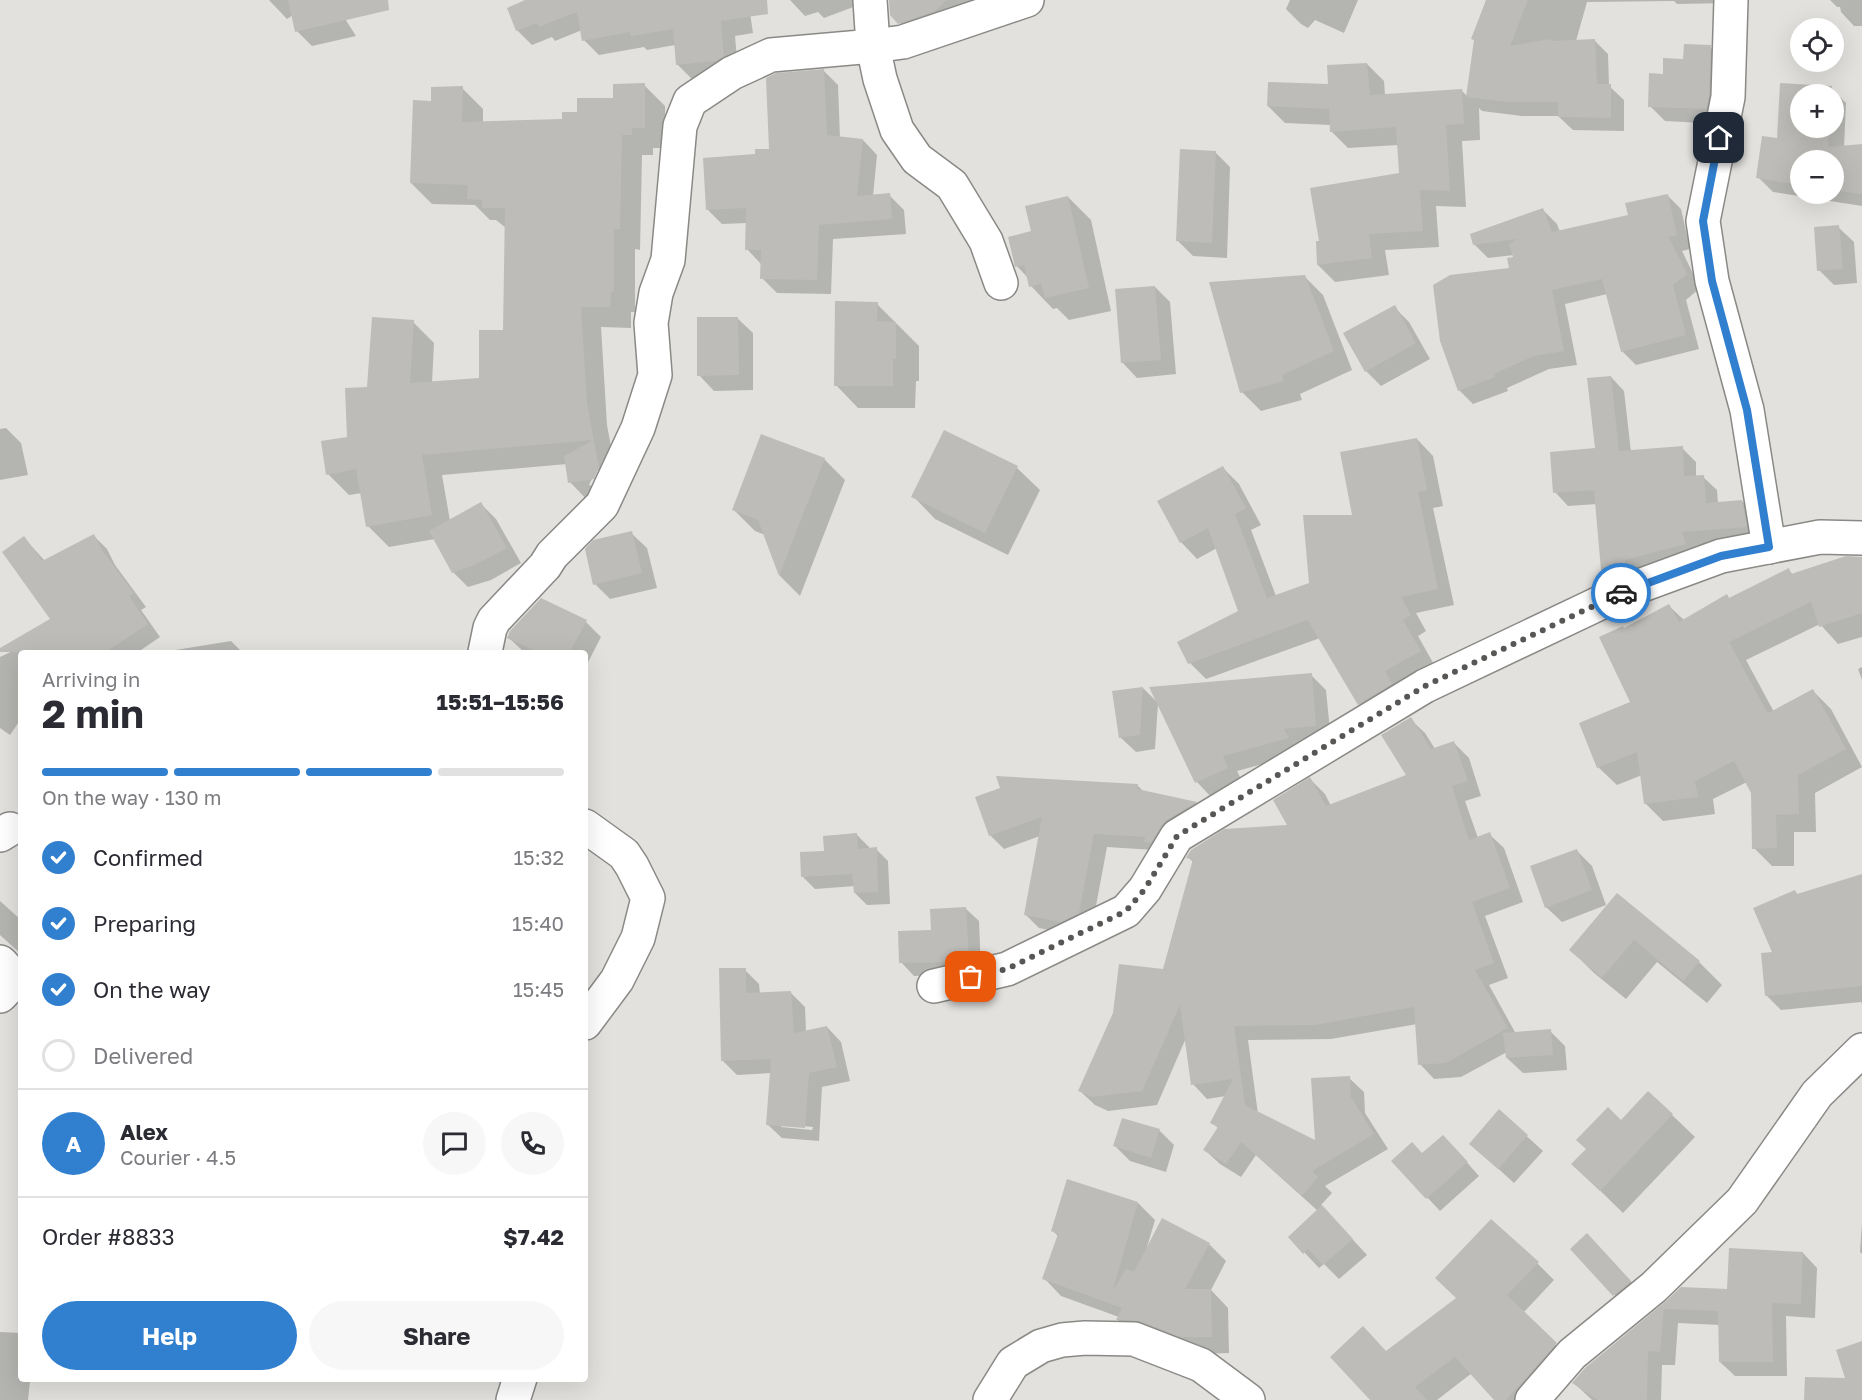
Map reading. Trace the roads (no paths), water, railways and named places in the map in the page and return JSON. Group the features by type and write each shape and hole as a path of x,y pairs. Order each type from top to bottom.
{"street":[{"path":"870,0 873,46 880,79 897,130 917,159 951,185 986,241 1001,283"},
{"path":"485,650 494,620 545,566 552,555 602,505 638,428 655,375 651,323 656,293 668,260 680,126 690,101 732,73 771,55 903,42 1027,0"},
{"path":"1731,0 1728,97 1703,221 1712,281 1747,410 1769,547"},
{"path":"934,986 1007,969 1126,911 1145,889 1177,836 1425,686 1623,592 1721,556 1820,537 1862,538"},
{"path":"588,828 624,854 648,898 638,938 617,980 588,1019"},
{"path":"0,962 4,964 9,978 8,987 0,996"},
{"path":"1532,1400 1572,1354 1654,1287 1742,1200 1818,1094 1862,1050"},
{"path":"990,1400 1013,1363 1041,1346 1062,1340 1085,1338 1134,1339 1201,1365 1248,1400"},
{"path":"513,1400 519,1382"}]}
